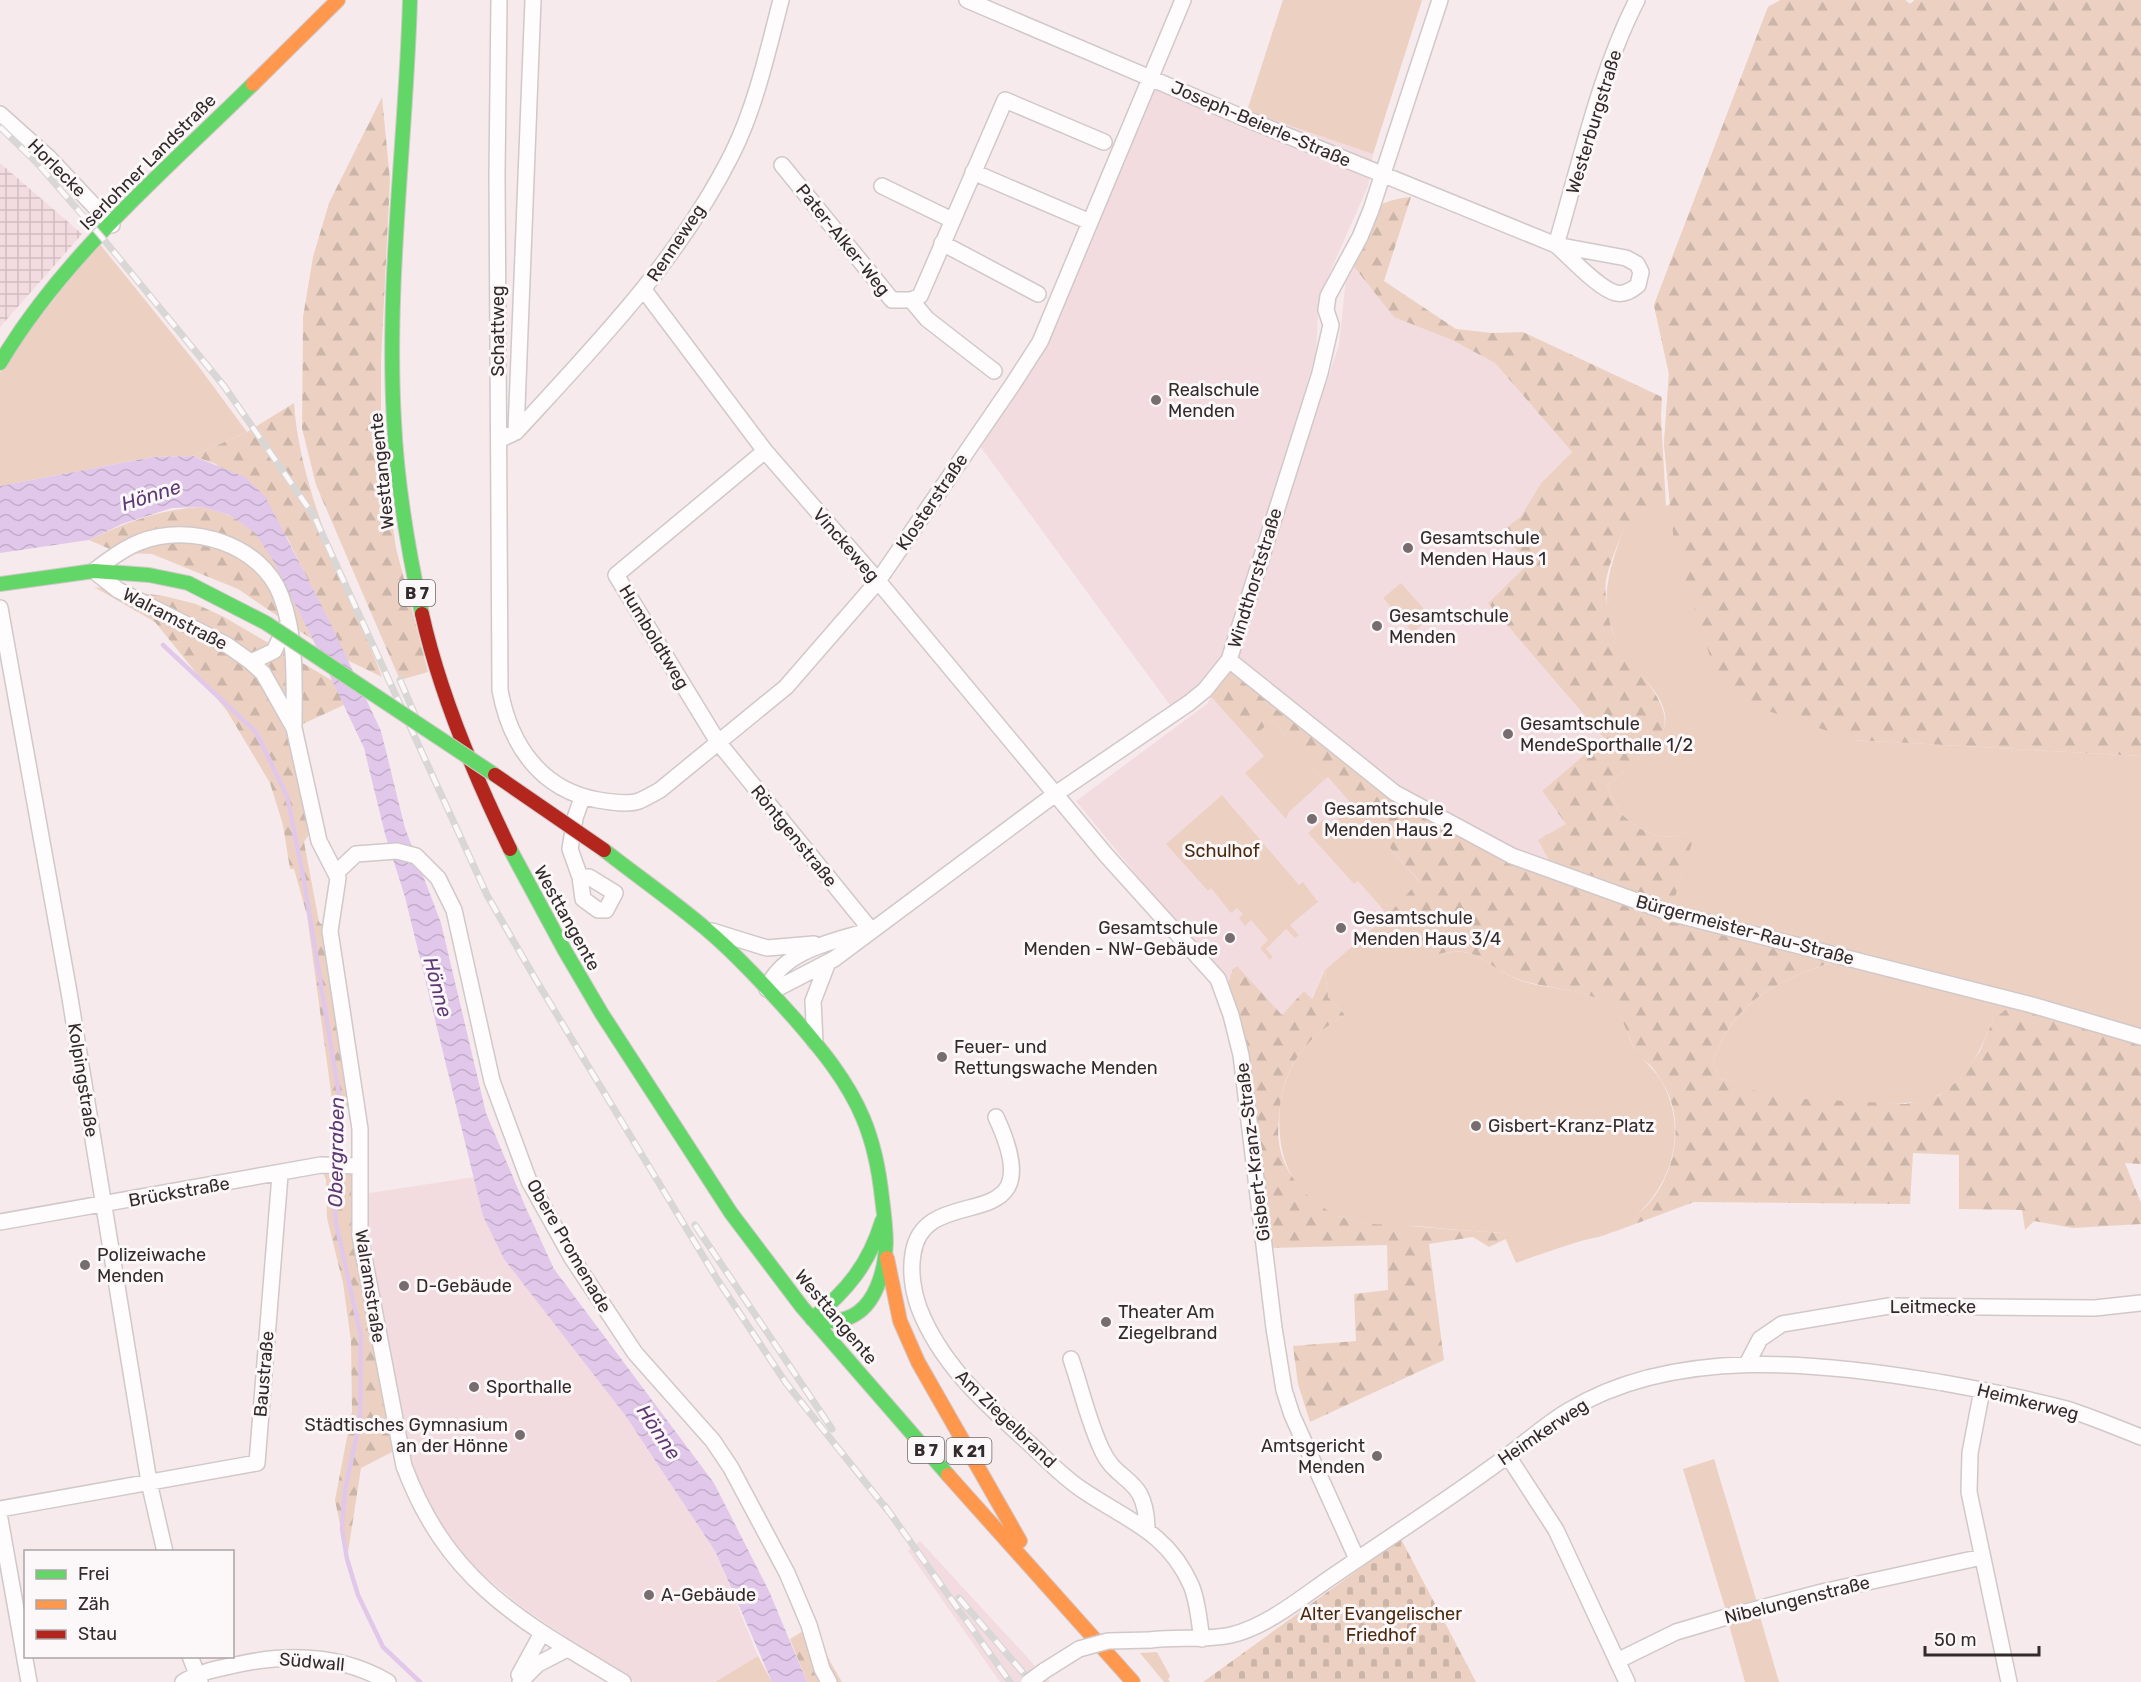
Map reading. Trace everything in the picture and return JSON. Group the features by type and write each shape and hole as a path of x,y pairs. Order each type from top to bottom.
{"main road":[{"name":"Iserlohner Landstraße","path":"0,362 22,326 76,257 112,225 338,0"},
{"name":"Westtangente","path":"410,0 391,362 398,480 420,612 438,672 478,785 514,860 555,936 682,1144 729,1212 812,1319 1133,1682"},
{"name":"K 21","path":"0,584 94,571 149,575 188,583 212,592 259,619 388,702 604,850 707,929 767,989 815,1042 857,1106 872,1142 889,1245 888,1258 900,1321 918,1362 1041,1580"},
{"name":"K 21","path":"812,1319 839,1298 859,1277 875,1245 884,1211"},
{"name":"K 21","path":"812,1319 842,1323 856,1317 873,1294 888,1258"}],"street":[{"name":"Schattweg","path":"498,663 499,0"},
{"name":"Schattweg","path":"516,432 533,0"},
{"name":"Renneweg","path":"499,440 516,432 644,290 689,227 733,152 763,68 782,0"},
{"name":"Joseph-Beierle-Straße","path":"967,0 1383,176 1556,245 1626,258 1636,264 1641,272 1638,285 1629,292 1616,293 1598,282 1556,245"},
{"name":"Klosterstraße","path":"498,663 504,710 519,746 544,775 582,798 637,802 660,790 786,687 878,581 1040,342 1183,0"},
{"name":"Windthorststraße","path":"871,930 835,941 783,964 771,978 767,989 780,987 828,962 1054,795 1196,697 1229,660 1320,373 1331,325 1326,310 1328,296 1360,237 1383,176 1440,0"},
{"name":"Westerburgstraße","path":"1556,245 1600,97 1626,22 1637,0"},
{"name":"Pater-Alker-Weg","path":"782,165 892,300 911,300 920,296 1005,100 1104,142"},
{"name":"Horlecke","path":"0,114 48,157 112,225"},
{"path":"973,172 1090,222"},
{"path":"882,186 952,220"},
{"path":"942,243 1038,294"},
{"name":"Vinckeweg","path":"644,290 765,451 878,581 1054,795"},
{"name":"Pater-Alker-Weg","path":"911,300 927,319 994,371"},
{"name":"Humboldtweg","path":"718,742 616,575 765,451"},
{"name":"Walramstraße","path":"294,728 275,692 251,662 227,645 118,590 94,571 140,542 177,535 210,538 243,552 256,563 280,593 295,657 294,728 319,841 337,872 338,884 330,931 359,1118 360,1236 365,1272 400,1448 414,1493 442,1542 464,1570 506,1609 623,1682"},
{"name":"Kolpingstraße","path":"0,608 69,992 148,1482 165,1550"},
{"path":"251,662 274,651 288,621"},
{"name":"Bürgermeister-Rau-Straße","path":"1229,660 1395,793 1512,856 1670,914 2032,1005 2141,1037"},
{"name":"Röntgenstraße","path":"718,742 871,930"},
{"name":"Gisbert-Kranz-Straße","path":"1054,795 1218,979 1241,1054 1274,1328 1284,1390 1292,1415 1357,1559"},
{"path":"580,877 570,849 574,818 582,798"},
{"name":"Obere Promenade","path":"337,872 356,854 387,851 416,856 438,878 454,910 492,1081 529,1181 572,1258 635,1353 713,1441 731,1468 787,1573 809,1625 822,1669 829,1682"},
{"name":"Windthorststraße","path":"707,929 767,948 835,941"},
{"path":"815,1042 813,1001 828,962"},
{"name":"Am Ziegelbrand","path":"996,1117 1011,1154 1010,1182 994,1202 945,1214 933,1220 915,1238 911,1264 919,1308 957,1374 973,1390 1081,1489 1147,1529 1171,1552 1192,1587 1202,1639"},
{"name":"Brückstraße","path":"0,1222 321,1166 359,1166"},
{"name":"Baustraße","path":"148,1482 257,1463 280,1174"},
{"name":"Leitmecke","path":"1747,1364 1760,1339 1782,1324 1889,1306 2095,1308 2141,1303"},
{"path":"1071,1359 1101,1450 1142,1494 1147,1510 1147,1529"},
{"name":"Heimkerweg","path":"1029,1682 1079,1648 1108,1641 1202,1639 1231,1635 1251,1628 1292,1604 1508,1456 1546,1426 1589,1400 1644,1380 1677,1373 1747,1364 1840,1368 1982,1390 2072,1411 2141,1437"},
{"path":"1982,1390 1968,1472 1969,1492 2009,1682"},
{"path":"1508,1456 1556,1530 1626,1682"},
{"path":"0,1509 148,1482"},
{"path":"0,1519 20,1603 24,1638"},
{"name":"Nibelungenstraße","path":"1617,1661 1676,1632 1723,1618 1822,1592 1983,1557"},
{"path":"514,1682 542,1633"},
{"path":"520,1682 538,1664 567,1649"},
{"name":"Südwall","path":"198,1678 269,1658 290,1657 334,1661 355,1666 388,1682"},
{"path":"26,1658 29,1682"},
{"path":"183,1682 198,1678 191,1658"}],"shaded area":[{"name":"Realschule Menden","path":"1283,0 1422,0 1373,154 1368,186 1319,297 1316,353 1230,647 1205,690 1175,712 980,446 1043,346 1151,77 1247,111"},
{"path":"0,163 82,234 0,327"},
{"name":"Gesamtschule Menden","path":"1348,259 1452,340 1495,363 1572,452 1541,483 1521,516 1500,533 1529,563 1488,603 1604,738 1542,791 1566,824 1556,872 1388,915 1325,970 1311,1000 1304,992 1282,1015 1247,978 1224,995 1219,976 1076,801 1207,704 1238,649 1339,345"},
{"name":"Städtisches Gymnasium an der Hönne","path":"474,1177 483,1216 625,1415 715,1551 758,1656 715,1682 634,1682 628,1679 522,1607 477,1570 447,1536 423,1495 405,1455 363,1194"},
{"path":"920,1541 1050,1682 1000,1682 908,1551"}],"green space":[{"path":"1283,0 1422,0 1373,154 1247,111"},
{"path":"1781,0 1905,0 1910,4 1915,0 1854,740 2141,756 2141,1037 1993,1020 1973,1062 1959,1080 1941,1094 1924,1100 1902,1103 1849,1103 1796,1098 1754,1091 1720,1078 1713,1063 1733,1022 1747,1007 1781,983 1843,959 1670,913 1696,828 1678,836 1662,837 1638,828 1620,813 1607,786 1657,740 1665,723 1665,712 1661,701 1629,661 1616,640 1608,614 1607,600 1609,575 1625,524 1670,504 1664,444 1669,374 1654,305 1768,7"},
{"path":"1781,0 1905,0 1910,4 1915,0 2141,0 2141,756 1854,740 1742,702 1717,678 1673,534 1664,444 1669,374 1654,305 1768,7"},
{"path":"382,97 390,180 381,361 381,447 396,548 428,672 400,680 316,485 302,428 303,317 313,257 329,203"},
{"path":"1411,197 1384,281 1456,329 1492,333 1523,332 1662,397 1666,506 1625,525 1609,567 1606,602 1615,636 1655,694 1662,708 1665,722 1657,741 1607,786 1620,813 1638,828 1662,837 1678,836 1697,827 1670,913 1845,958 1782,983 1747,1006 1733,1022 1722,1040 1713,1063 1720,1078 1752,1090 1805,1099 1906,1104 1940,1095 1961,1078 1980,1051 1993,1020 2009,1007 2141,1037 2141,1164 2125,1163 2141,1203 2141,1224 2073,1228 2034,1221 2025,1230 2022,1210 1959,1209 1959,1155 1913,1153 1910,1204 1694,1202 1611,1233 1641,1211 1659,1190 1671,1161 1675,1131 1671,1101 1665,1087 1652,1067 1637,1054 1617,1013 1606,1003 1586,994 1518,979 1473,954 1453,952 1439,954 1400,931 1388,915 1419,881 1328,777 1324,780 1272,720 1250,740 1205,690 1229,660 1395,793 1555,871 1538,840 1566,824 1542,791 1604,738 1488,603 1529,563 1500,533 1521,516 1541,483 1572,452 1495,363 1452,340 1394,317 1348,259 1363,224 1374,209 1383,203"},
{"path":"99,243 199,367 247,432 193,456 153,457 0,486 0,373 11,353"},
{"path":"294,403 298,437 316,507 382,677 347,660 287,537 216,464 193,456 247,432"},
{"path":"202,507 224,513 256,533 273,556 288,584 313,640 238,589 152,554 119,553 89,540 144,518 173,510"},
{"path":"1401,583 1431,617 1413,633 1383,598"},
{"path":"94,587 164,596 196,604 224,617 333,681 344,705 294,728 316,825 304,842 319,922 329,931 357,1106 333,1107 307,915 294,869 290,869 283,825 270,783 227,711 155,622"},
{"name":"Schulhof","path":"1272,720 1324,780 1289,812 1286,819 1245,773 1264,756 1250,740"},
{"name":"Schulhof","path":"1222,795 1299,885 1303,882 1318,902 1290,925 1299,935 1295,938 1286,929 1266,949 1273,957 1270,960 1260,948 1268,940 1251,920 1245,926 1239,918 1243,914 1237,908 1231,913 1211,888 1208,891 1166,844"},
{"path":"1353,805 1419,882 1388,915 1358,881 1354,884 1308,833 1323,820 1329,827"},
{"path":"1388,915 1439,954 1464,952 1473,955 1527,983 1595,997 1613,1008 1619,1015 1631,1043 1664,1085 1673,1111 1675,1132 1673,1152 1658,1190 1630,1220 1605,1235 1516,1263 1503,1233 1359,1223 1333,1214 1304,1192 1286,1163 1281,1146 1279,1128 1282,1093 1293,1065 1301,1053 1320,1032 1345,1015 1328,997 1325,970"},
{"path":"1237,966 1282,1015 1304,991 1312,999 1325,970 1328,997 1345,1015 1321,1031 1301,1052 1293,1064 1283,1092 1278,1125 1282,1157 1288,1170 1305,1193 1328,1211 1359,1222 1503,1233 1506,1239 1489,1247 1473,1237 1429,1244 1444,1360 1310,1422 1298,1384 1293,1346 1356,1341 1354,1294 1388,1290 1387,1245 1265,1248 1224,995 1233,969"},
{"path":"321,1166 359,1166 359,1212 400,1448 361,1468 347,1559 335,1500 352,1411 351,1341 343,1283 327,1218 326,1180"},
{"path":"1714,1459 1757,1602 1726,1611 1683,1469"},
{"name":"Alter Evangelischer Friedhof","path":"1401,1539 1476,1682 1203,1682"},
{"path":"1759,1613 1779,1682 1745,1682 1728,1621"},
{"path":"816,1623 828,1658 842,1682 807,1682 790,1639"},
{"path":"1157,1652 1170,1676 1168,1679 1170,1682 1164,1682 1140,1653"},
{"path":"758,1656 772,1682 715,1682"}],"water":[{"name":"Hönne","path":"193,456 245,477 265,496 330,622 381,731 405,828 441,923 486,1113 526,1208 554,1269 714,1483 769,1591 807,1682 772,1682 715,1551 625,1415 504,1259 483,1216 405,897 385,834 364,748 274,562 255,533 229,515 202,507 172,508 122,524 89,540 0,553 0,486 153,457"}],"waterway":[{"name":"Obergraben","path":"163,645 256,732 287,796 304,881 341,1107 339,1147 333,1184 336,1223 361,1336 360,1420 345,1490 342,1529 347,1559 358,1595 383,1647 420,1682"}],"railway":[{"path":"0,127 37,163 100,235 224,386 314,516 487,895 536,980 717,1279 786,1383 889,1512"},
{"path":"400,680 418,722"},
{"path":"695,1225 832,1429"},
{"path":"885,1506 1010,1682"},
{"path":"959,1598 1031,1682"}],"traffic: fast":[{"path":"410,0 394,263 392,368 395,446 400,494 422,614"},
{"path":"0,363 54,286 85,250 151,182 253,84"},
{"path":"0,584 94,571 149,575 188,583"},
{"path":"188,583 266,623 495,775"},
{"path":"510,849 602,1014 731,1213 802,1307 948,1475"},
{"path":"604,850 693,918 751,972 823,1053 857,1104 876,1157 886,1232 884,1265 872,1297 859,1312 843,1320 812,1319"},
{"path":"812,1319 836,1298 855,1276 870,1251 882,1221"}],"traffic: slow":[{"path":"253,84 338,0"},
{"path":"887,1258 900,1321 918,1362 1020,1541"},
{"path":"948,1475 1133,1682"}],"traffic: jam":[{"path":"422,614 438,674 459,734 510,849"},
{"path":"495,775 604,850"}],"place":[{"name":"Realschule Menden","path":"1156,400"},
{"name":"Gesamtschule Menden Haus 1","path":"1408,548"},
{"name":"Gesamtschule Menden","path":"1377,626"},
{"name":"Gesamtschule MendeSporthalle 1/2","path":"1508,734"},
{"name":"Gesamtschule Menden Haus 2","path":"1312,819"},
{"name":"Gesamtschule Menden Haus 3/4","path":"1341,928"},
{"name":"Gesamtschule Menden - NW-Gebäude","path":"1230,938"},
{"name":"Feuer- und Rettungswache Menden","path":"942,1057"},
{"name":"Gisbert-Kranz-Platz","path":"1476,1126"},
{"name":"Polizeiwache Menden","path":"85,1265"},
{"name":"D-Gebäude","path":"404,1286"},
{"name":"Theater Am Ziegelbrand","path":"1106,1322"},
{"name":"Sporthalle","path":"474,1387"},
{"name":"Städtisches Gymnasium an der Hönne","path":"520,1435"},
{"name":"Amtsgericht Menden","path":"1377,1456"},
{"name":"A-Gebäude","path":"649,1595"}]}
